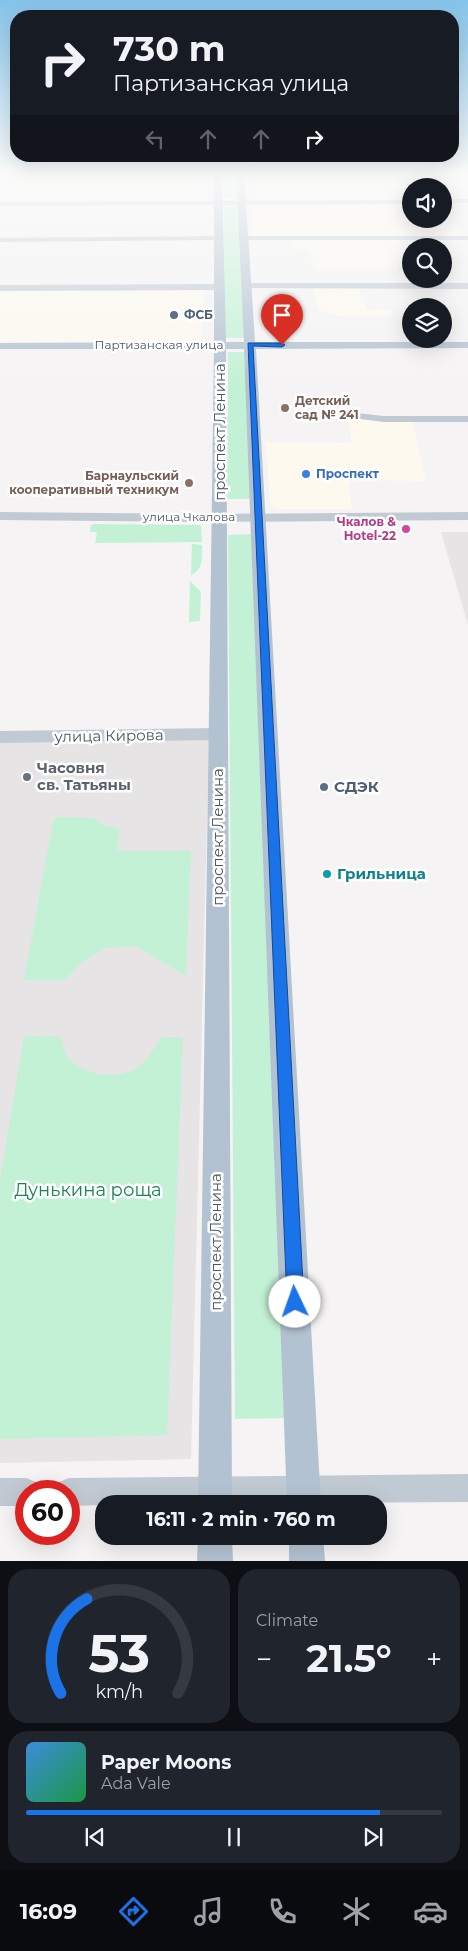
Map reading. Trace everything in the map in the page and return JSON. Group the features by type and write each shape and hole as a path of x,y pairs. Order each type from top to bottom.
{"main road":[{"name":"проспект Ленина","path":"215,1495 220,518 219,243"},
{"name":"проспект Ленина","path":"245,243 304,1495"},
{"name":"Партизанская улица","path":"0,346 468,345"},
{"path":"215,1545 215,1561"},
{"path":"306,1545 307,1561"}],"street":[{"path":"248,286 468,286"},
{"path":"0,288 218,287"},
{"path":"356,416 384,419 468,419"},
{"name":"улица Чкалова","path":"0,516 220,518 468,516"},
{"name":"улица Кирова","path":"0,736 219,734"},
{"path":"340,1495 468,1488"},
{"path":"0,1492 15,1492"},
{"path":"80,1492 157,1495"}],"shaded area":[{"path":"292,243 400,243 402,248 402,265 396,265 398,269 314,270 310,250 293,250"},
{"path":"313,288 359,288 367,309 391,310 393,316 337,316 318,310"},
{"path":"205,290 200,343 0,342 0,291"},
{"path":"349,420 412,420 426,481 349,480 352,509 277,509 270,506 266,442 351,443"},
{"path":"441,532 468,532 468,625"},
{"path":"209,738 191,1459 0,1463 0,741"}],"green space":[{"path":"224,243 241,243 245,338 225,338"},
{"path":"228,352 246,352 250,499 227,499"},
{"path":"91,525 199,525 201,526 202,542 95,543 97,532 90,532"},
{"path":"252,534 286,1418 235,1419 228,535"},
{"path":"192,544 202,545 202,554 198,570 191,575"},
{"path":"190,581 201,592 200,621 189,622"},
{"path":"57,817 94,818 105,826 119,828 118,851 191,851 186,976 136,946 105,948 79,964 66,980 24,980 53,821"},
{"name":"Дунькина роща","path":"24,1036 61,1037 69,1059 85,1070 104,1075 123,1073 141,1065 162,1037 183,1037 167,1435 0,1439 0,1180"}],"place":[{"name":"ФСБ","path":"174,315"},
{"name":"Детский сад № 241","path":"285,408"},
{"name":"Проспект","path":"306,474"},
{"name":"Барнаульский кооперативный техникум","path":"189,483"},
{"name":"Чкалов & Hotel-22","path":"406,529"},
{"name":"Часовня св. Татьяны","path":"27,777"},
{"name":"СДЭК","path":"324,787"},
{"name":"Грильница","path":"327,874"}],"route":[{"path":"282,345 250,344 295,1302"}]}
